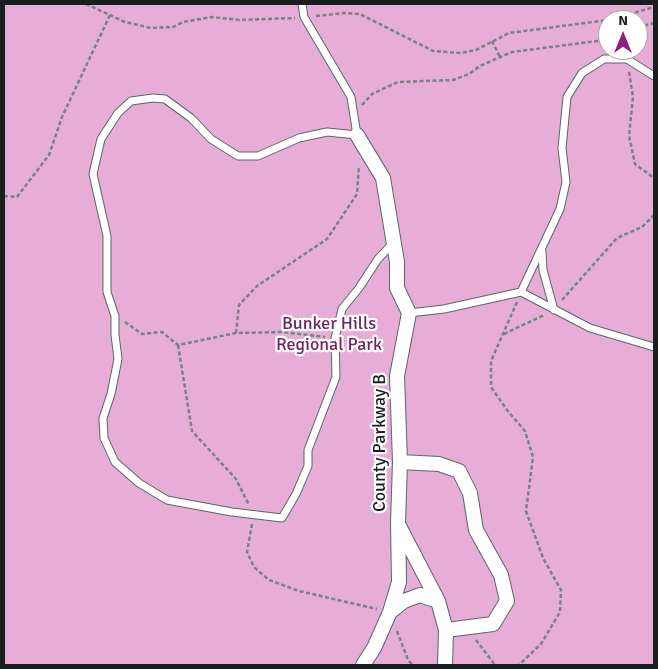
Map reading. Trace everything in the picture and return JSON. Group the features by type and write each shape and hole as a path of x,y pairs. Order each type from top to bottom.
{"street":[{"path":"357,134 382,178 397,262 397,288 409,313"},
{"name":"County Parkway B","path":"363,665 374,648 390,612 399,582 400,462 397,376 409,313"},
{"path":"400,462 439,464 459,472 470,493 476,530 501,576 507,600 493,624 446,630"},
{"path":"398,524 438,600 446,630 444,665"},
{"path":"390,612 404,600 420,595 438,600"}],"lane":[{"path":"302,4 304,17 351,97 357,134 327,132 299,138 258,156 238,156 211,139 191,118 165,99 153,98 131,101 118,113 101,139 93,174 107,236 107,292 115,316 118,359 111,394 103,418 104,438 115,462 139,483 167,500 232,512 282,518 296,494 308,466 308,450 336,377 335,338 342,309 393,243"},
{"path":"521,292 560,209 566,182 562,148 568,97 582,73 602,60"},
{"path":"629,60 654,76"},
{"path":"542,250 543,270 554,310"},
{"path":"409,313 444,309 521,292 590,328 654,347"}],"path":[{"path":"86,4 125,22 151,28 173,27 183,22 212,18 240,20 278,19 345,13 360,14 433,51 461,54 476,50 509,33 598,21"},
{"path":"4,196 17,197 49,155 62,117 110,15"},
{"path":"492,41 500,57"},
{"path":"355,113 372,94 398,82 453,80 512,52 598,41"},
{"path":"627,60 634,97 628,136 636,164 654,178"},
{"path":"236,333 239,305 257,286 326,239 357,194 359,162"},
{"path":"503,334 554,310 617,238 642,227 654,215"},
{"path":"519,665 541,644 560,612 561,590 542,558 526,511 533,457 525,431 507,410 492,387 492,361 521,292"},
{"path":"115,316 142,334 162,332 178,345 236,333 282,332 335,338"},
{"path":"390,612 408,660 413,665"},
{"path":"466,626 495,665"}],"green space":[{"name":"Bunker Hills Regional Park","path":"4,4 654,4 654,665 4,665"}]}
